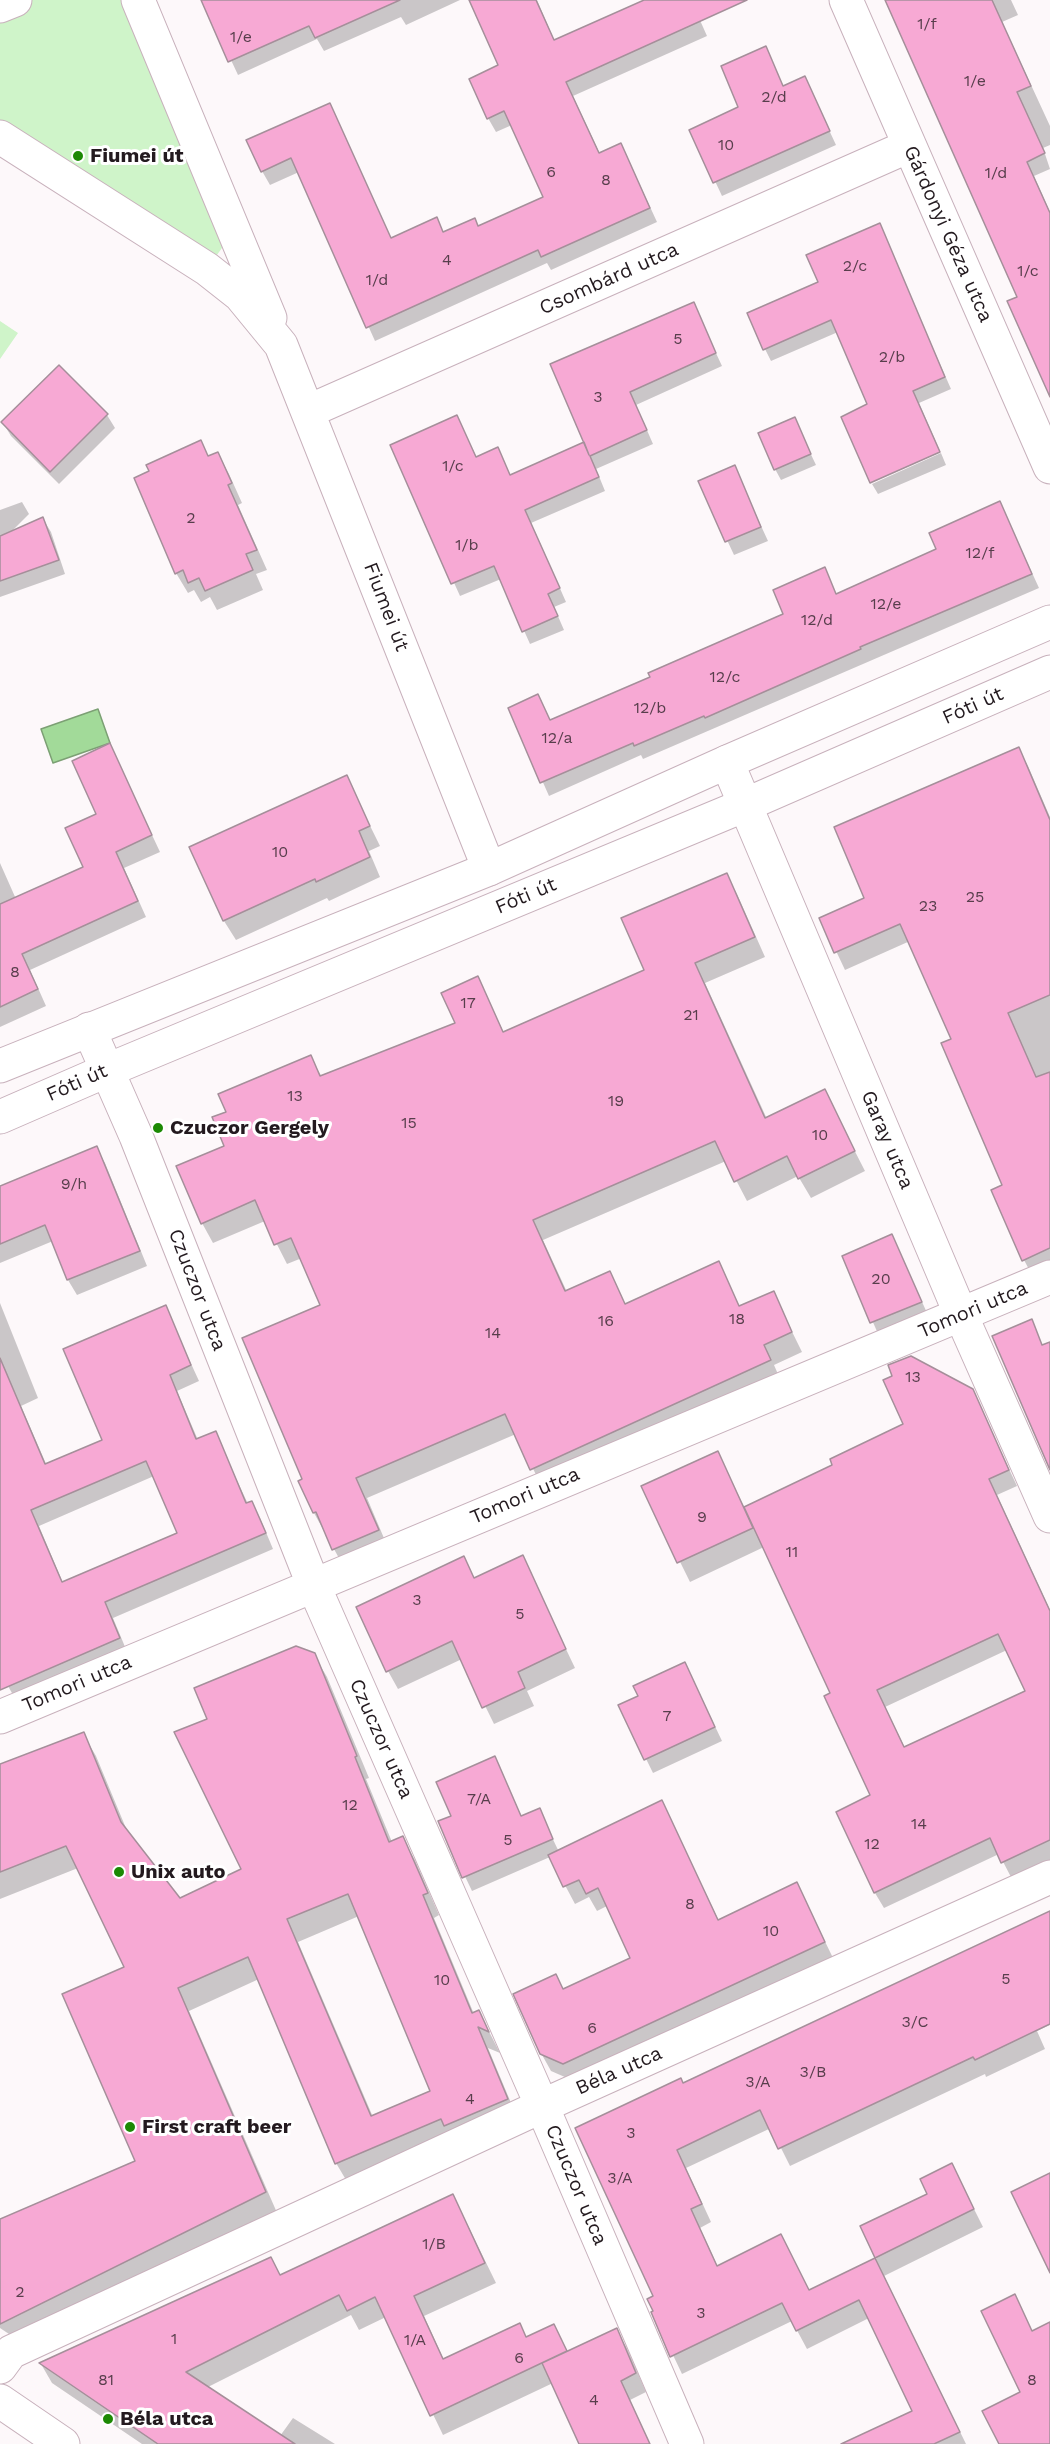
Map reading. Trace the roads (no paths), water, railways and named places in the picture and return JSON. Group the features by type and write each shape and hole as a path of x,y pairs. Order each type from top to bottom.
{"street":[{"path":"0,6 15,0"},
{"name":"Fiumei út","path":"138,0 309,411 489,869"},
{"name":"Gárdonyi Géza utca","path":"846,0 1050,467"},
{"name":"Fiumei út","path":"0,137 207,269 240,295 281,345"},
{"name":"Csombárd utca","path":"309,411 909,146"},
{"name":"Fóti út","path":"0,1066 489,869 727,762 1050,622"},
{"name":"Fóti út","path":"0,1117 745,805 1050,672"},
{"name":"Garay utca","path":"727,762 961,1315 1050,1516"},
{"name":"Czuczor utca","path":"88,1029 136,1136 313,1584 542,2106 687,2444"},
{"name":"Tomori utca","path":"0,1717 1050,1277"},
{"name":"Béla utca","path":"0,2367 11,2352 542,2106 1050,1877"},
{"path":"0,2401 63,2444"}],"place":[{"name":"Fiumei út","path":"78,156"},
{"name":"Czuczor Gergely","path":"158,1128"},
{"name":"Unix auto","path":"119,1872"},
{"name":"First craft beer","path":"130,2127"},
{"name":"Béla utca","path":"108,2419"}]}
